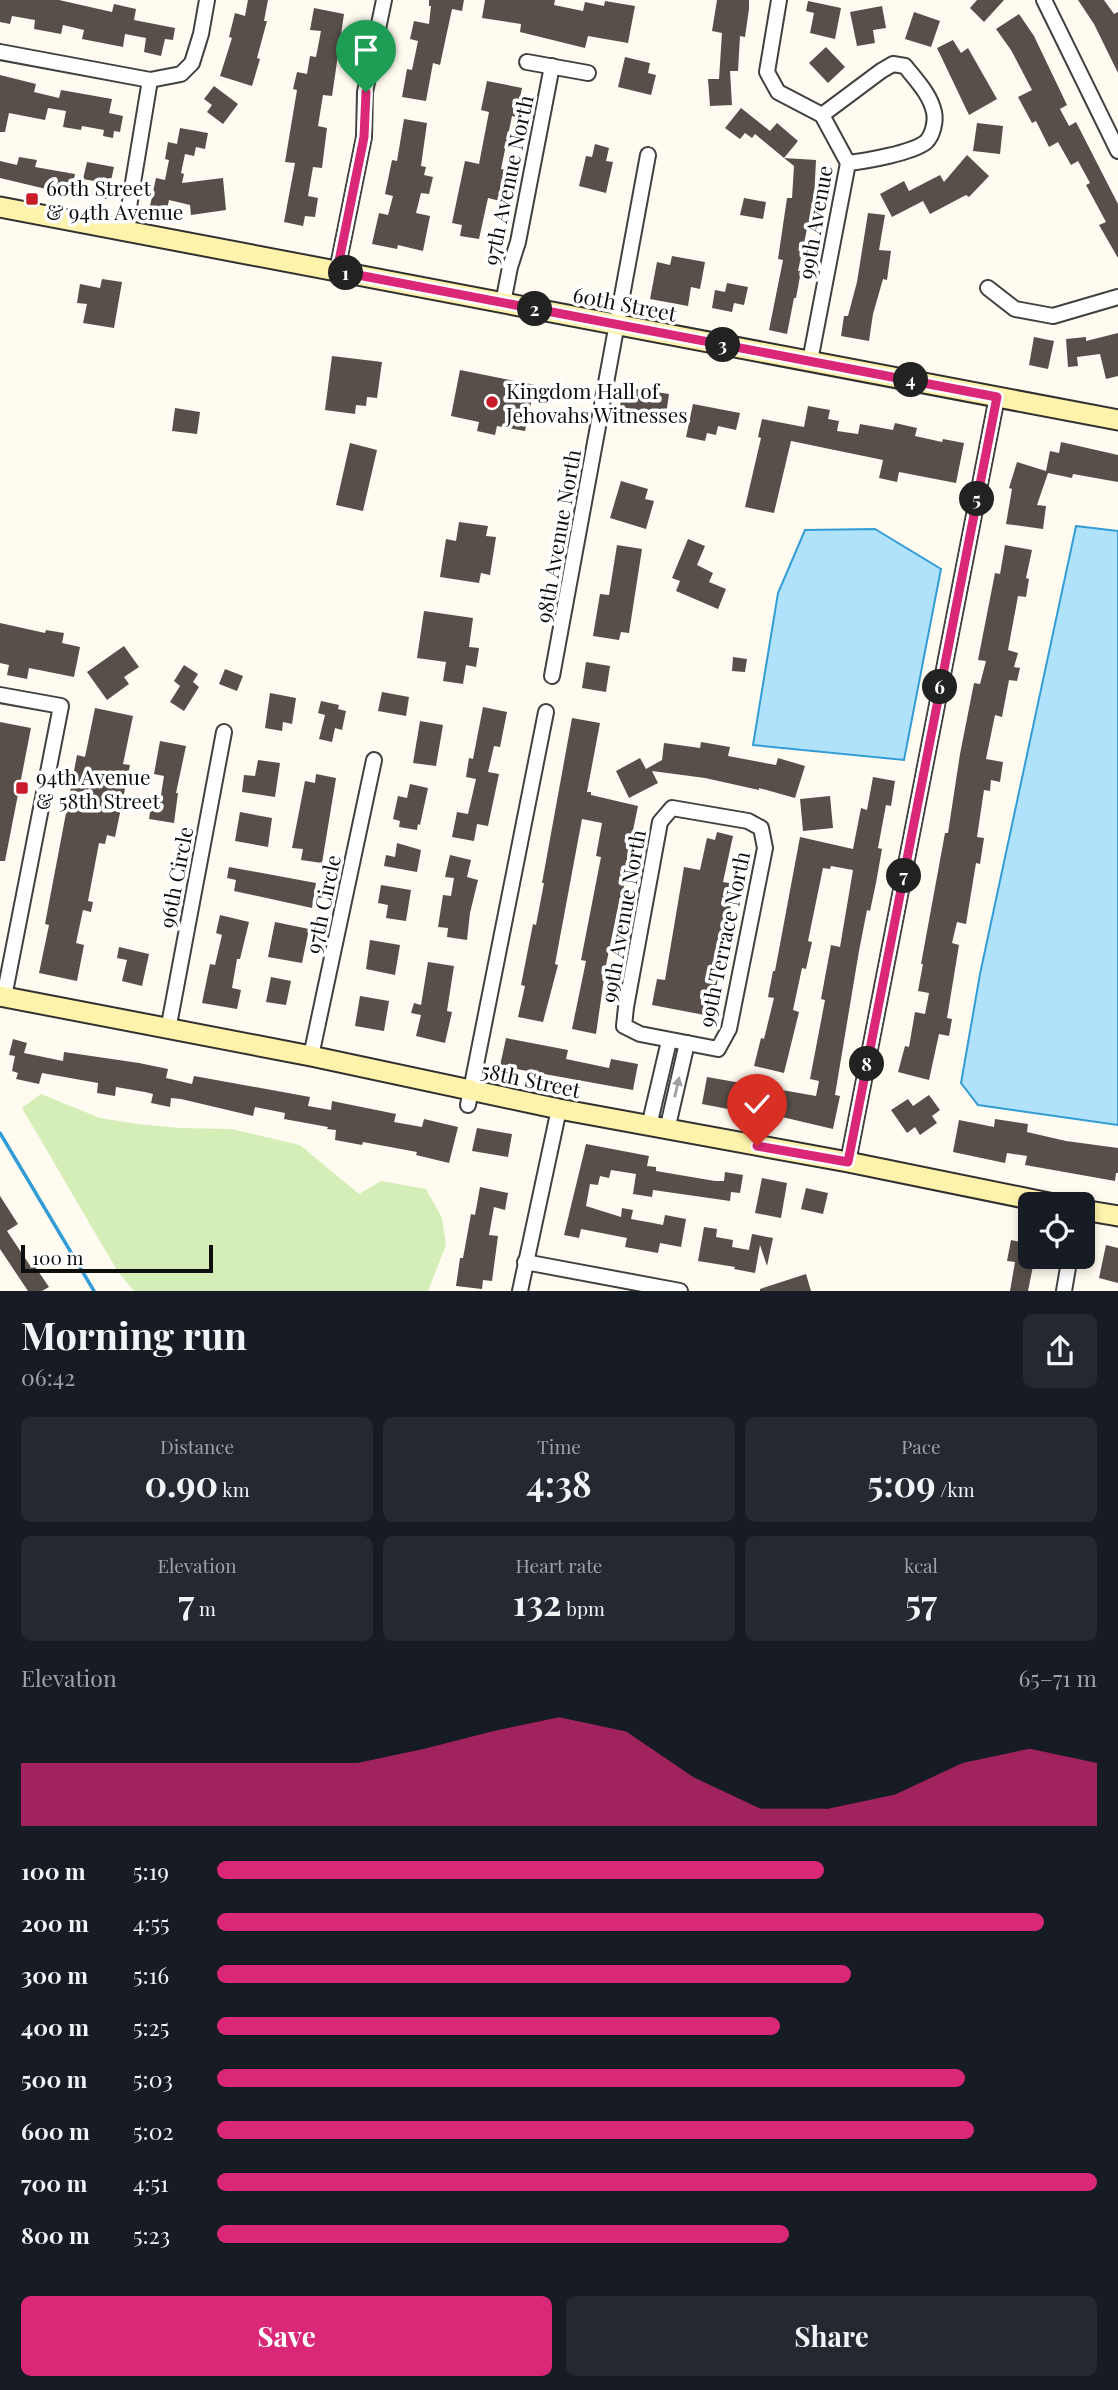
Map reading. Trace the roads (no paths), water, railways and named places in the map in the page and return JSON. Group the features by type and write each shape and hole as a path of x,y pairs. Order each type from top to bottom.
{"street":[{"path":"0,52 150,80 181,75 192,62 201,34 207,0"},
{"path":"337,271 364,137 366,92 384,0"},
{"path":"779,0 767,72 778,92 822,116 893,64 905,66 923,88 935,113 933,132 925,143 880,159 848,163"},
{"path":"1044,0 1118,151"},
{"path":"527,62 588,73"},
{"name":"97th Avenue North","path":"503,303 518,242 552,66"},
{"path":"125,231 150,80"},
{"name":"99th Avenue","path":"810,361 848,163 822,116"},
{"name":"98th Avenue North","path":"552,676 648,155"},
{"name":"60th Street","path":"0,207 1118,420"},
{"path":"988,288 1015,309 1053,316 1118,297"},
{"path":"848,1162 997,397"},
{"path":"0,695 61,706 2,996"},
{"path":"470,1098 547,712"},
{"name":"96th Circle","path":"168,1030 224,732"},
{"name":"97th Circle","path":"311,1056 374,760"},
{"name":"99th Avenue North","path":"669,1041 640,1034 624,1026 660,822 672,808 748,821 761,828"},
{"name":"99th Terrace North","path":"669,1041 718,1049 729,1029 765,848 761,828"},
{"name":"58th Street","path":"2,996 311,1056 470,1098 559,1109 848,1162 1018,1197"},
{"path":"658,1128 669,1041"},
{"path":"658,1128 687,1043"},
{"path":"520,1291 559,1109"},
{"path":"1095,1212 1118,1216"},
{"path":"525,1262 680,1291"},
{"path":"1064,1291 1068,1269"}],"water":[{"path":"1076,526 1118,531 1118,1125 978,1105 961,1083 980,974"},
{"path":"875,529 941,569 904,760 753,745 778,593 805,530"}],"waterway":[{"path":"0,1133 94,1291"}],"place":[{"name":"60th Street & 94th Avenue","path":"32,199"},
{"name":"Kingdom Hall of Jehovahs Witnesses","path":"492,402"},
{"name":"94th Avenue & 58th Street","path":"22,788"}]}
